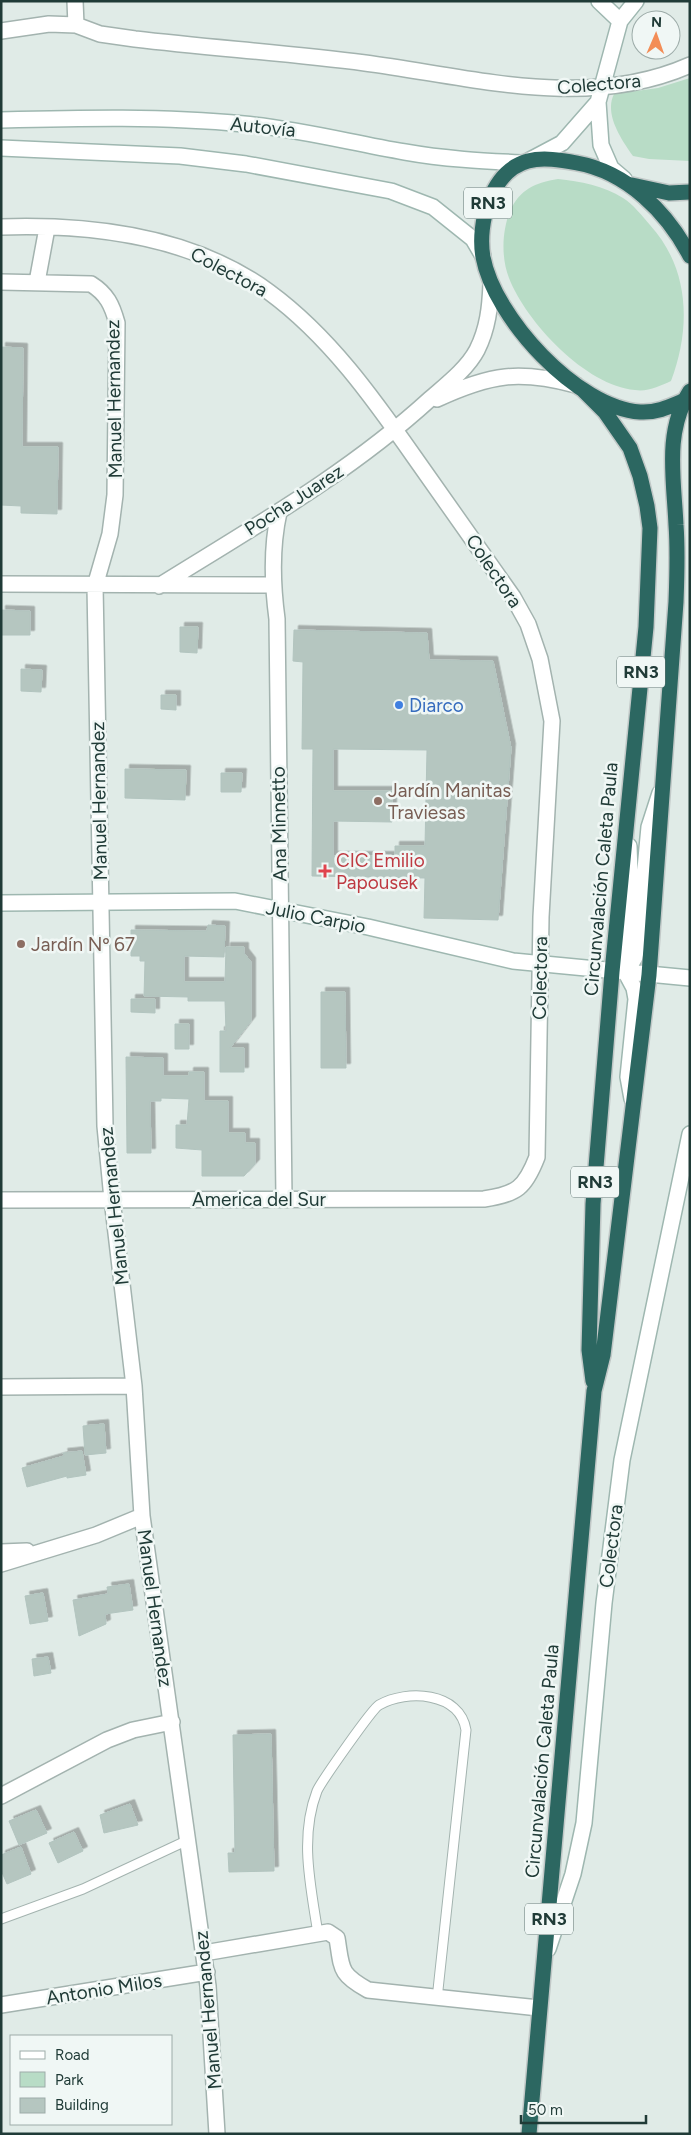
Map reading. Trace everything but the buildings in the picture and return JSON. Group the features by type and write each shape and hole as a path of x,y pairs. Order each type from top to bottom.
{"highway":[{"path":"526,162 548,159 582,164 629,183 668,193 690,192"},
{"name":"RN3","path":"526,162 499,182 487,206 482,229 483,256 491,284 508,314 528,340 558,371 580,388 623,409 638,412 664,409 687,396"},
{"path":"629,183 677,233 690,256"},
{"name":"Circunvalación Caleta Paula","path":"529,2134 546,1958 594,1392 603,1355 633,1108 626,822 646,627 650,552 649,514 640,476 630,448 606,412 580,388"},
{"name":"Circunvalación Caleta Paula","path":"594,1392 589,1350 593,1204 662,785 676,602 677,540 673,439 676,420 687,396"}],"street":[{"path":"75,1 76,25"},
{"path":"599,1 620,21"},
{"path":"629,183 611,168 600,145 598,102 620,21 636,1"},
{"name":"Colectora","path":"1,31 49,24 76,25 100,34 126,38 363,63 519,86 567,90 649,80 690,65"},
{"path":"526,162 562,143 598,102"},
{"name":"Autovía","path":"1,120 106,117 244,124 316,133 423,155 526,162"},
{"name":"Autovía","path":"1,148 180,156 255,166 391,191 433,207 473,239 483,256"},
{"name":"Colectora","path":"1,227 88,229 136,237 185,249 227,268 268,291 307,324 343,362 396,431 514,597 528,624 540,659 552,721 541,917 537,1157 530,1176 516,1192"},
{"path":"1,282 37,282 47,228"},
{"name":"Manuel Hernandez","path":"37,282 91,284 103,292 112,305 117,323 115,495 110,534 95,586 105,1126 134,1386 142,1516 204,1953 217,2134"},
{"name":"Pocha Juarez","path":"159,586 279,512 396,431 451,380 476,352 488,320 491,284"},
{"path":"422,406 476,382 494,377 530,376 580,388"},
{"name":"Ana Minnetto","path":"279,512 273,541 272,585 277,619 284,1198"},
{"path":"1,584 95,586 272,585"},
{"name":"Julio Carpio","path":"1,903 235,901 368,927 512,961 690,978"},
{"path":"631,973 636,999 628,1077 633,1108"},
{"name":"Colectora","path":"546,1958 573,1874 584,1823 604,1603 622,1460 690,1134"},
{"name":"America del Sur","path":"1,1200 484,1199 516,1192"},
{"path":"1,1387 134,1386"},
{"path":"1,1564 96,1535 142,1516"},
{"path":"1,1552 39,1551"},
{"path":"1,1796 106,1740 133,1730 172,1722"},
{"path":"204,1953 328,1932 337,1938 342,1971 352,1982 368,1990 437,1999 540,2008"},
{"name":"Antonio Milos","path":"1,2004 206,1972"}],"lane":[{"path":"318,1934 307,1857 308,1830 317,1790 377,1706 401,1696 430,1696 450,1704 464,1719 466,1730 437,1999"},
{"path":"1,1919 83,1889 188,1840"}],"green space":[{"path":"690,78 690,161 649,159 633,156 619,134 612,118 611,102 614,94 658,88"},
{"path":"558,179 592,185 608,190 623,198 637,210 663,242 673,260 683,300 682,340 671,381 654,388 635,390 616,386 597,377 560,349 543,332 517,295 506,270 504,244 507,219 518,197 529,188"}],"place":[{"name":"Diarco","path":"399,705"},
{"name":"Jardín Manitas Traviesas","path":"378,801"},
{"name":"CIC Emilio Papousek","path":"325,871"},
{"name":"Jardín Nº 67","path":"21,944"}]}
